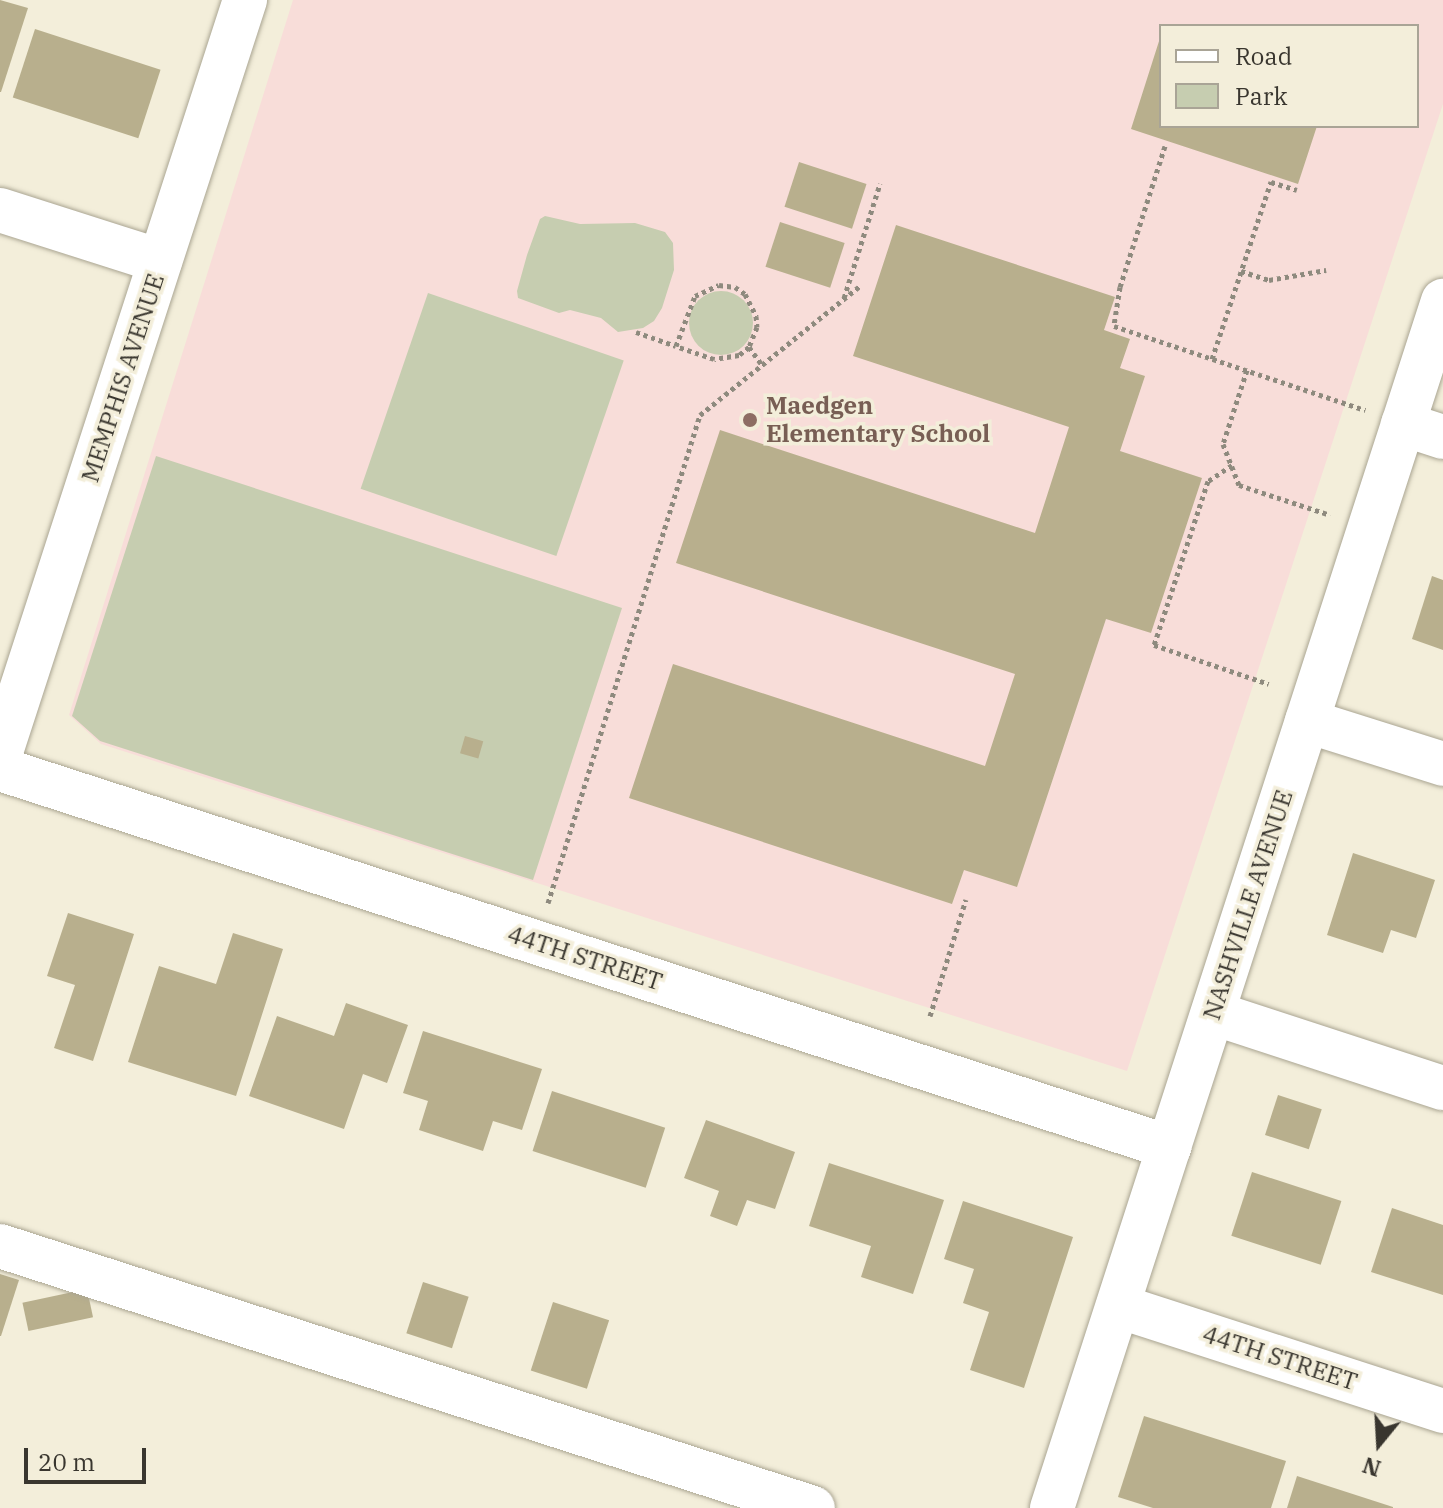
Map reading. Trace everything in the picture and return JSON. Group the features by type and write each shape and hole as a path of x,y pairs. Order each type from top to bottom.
{"street":[{"name":"MEMPHIS AVENUE","path":"0,755 244,0"},
{"path":"0,210 160,261"},
{"name":"NASHVILLE AVENUE","path":"1052,1508 1369,529 1423,431 1443,301"},
{"path":"1307,721 1443,764"},
{"name":"44TH STREET","path":"0,769 1169,1147"},
{"path":"1213,1013 1443,1088"},
{"path":"0,1246 813,1508"},
{"name":"44TH STREET","path":"1118,1306 1443,1411"}],"path":[{"path":"1165,146 1120,287 1114,326 1423,431"},
{"path":"1212,359 1271,182 1297,190"},
{"path":"843,300 880,184"},
{"path":"1241,271 1269,280 1326,270"},
{"path":"636,332 676,346 714,359 739,355 749,347 757,327 752,304 735,287 719,285 695,296 676,346"},
{"path":"538,943 700,415 861,285"},
{"path":"749,347 762,365"},
{"path":"1247,370 1223,444 1239,485 1369,529"},
{"path":"1232,465 1208,481 1154,645 1269,684"},
{"path":"930,1016 966,899"}],"shaded area":[{"name":"Maedgen Elementary School","path":"293,0 1443,0 1443,104 1127,1071 101,744 69,715"}],"green space":[{"path":"545,216 580,224 635,223 665,232 673,243 674,270 662,308 654,321 643,328 618,332 601,318 570,310 559,313 518,298 517,291 527,255 540,219"},
{"path":"721,291 739,297 747,305 753,323 747,341 739,349 721,355 703,349 695,341 689,323 695,305 703,297"},
{"path":"428,293 624,360 556,556 361,489"},
{"path":"156,456 622,608 533,880 100,741 72,716"}],"building":[{"path":"0,0 28,8 1,92 0,92"},
{"path":"35,29 161,70 138,138 13,97"},
{"path":"1159,41 1159,128 1316,128 1298,184 1131,129"},
{"path":"799,162 867,184 852,229 784,207"},
{"path":"780,222 845,243 830,288 765,267"},
{"path":"896,225 1115,297 1104,330 1130,339 1120,368 1145,376 1120,451 1202,478 1151,633 1106,619 1017,887 964,870 952,904 629,798 673,664 985,766 1015,674 676,563 720,430 1035,533 1069,427 853,356"},
{"path":"1432,576 1443,580 1443,650 1412,639"},
{"path":"465,736 483,741 478,759 460,753"},
{"path":"1353,853 1435,880 1416,938 1391,930 1383,953 1327,935"},
{"path":"68,913 134,934 93,1061 54,1048 75,985 47,976"},
{"path":"233,933 283,949 236,1096 128,1062 159,966 216,984"},
{"path":"346,1003 408,1025 387,1083 363,1074 344,1129 249,1096 277,1016 334,1036"},
{"path":"423,1031 542,1069 522,1130 493,1121 483,1151 419,1130 428,1101 403,1093"},
{"path":"552,1091 665,1128 646,1188 533,1151"},
{"path":"1278,1095 1322,1109 1309,1149 1265,1135"},
{"path":"706,1120 795,1152 775,1209 747,1200 737,1226 710,1216 719,1191 684,1178"},
{"path":"829,1163 944,1200 913,1294 861,1277 871,1246 809,1226"},
{"path":"1252,1172 1341,1201 1321,1265 1231,1236"},
{"path":"963,1201 1073,1237 1024,1388 970,1370 989,1312 963,1303 974,1269 944,1259"},
{"path":"1392,1208 1443,1225 1443,1295 1371,1272"},
{"path":"0,1274 19,1280 1,1336 0,1336"},
{"path":"423,1282 469,1297 452,1348 406,1333"},
{"path":"87,1289 93,1317 28,1331 22,1303"},
{"path":"553,1302 609,1320 587,1389 531,1370"},
{"path":"1144,1416 1286,1461 1271,1508 1153,1508 1118,1497"},
{"path":"1297,1476 1393,1507 1393,1508 1287,1508"}],"place":[{"name":"Maedgen Elementary School","path":"750,420"}]}
